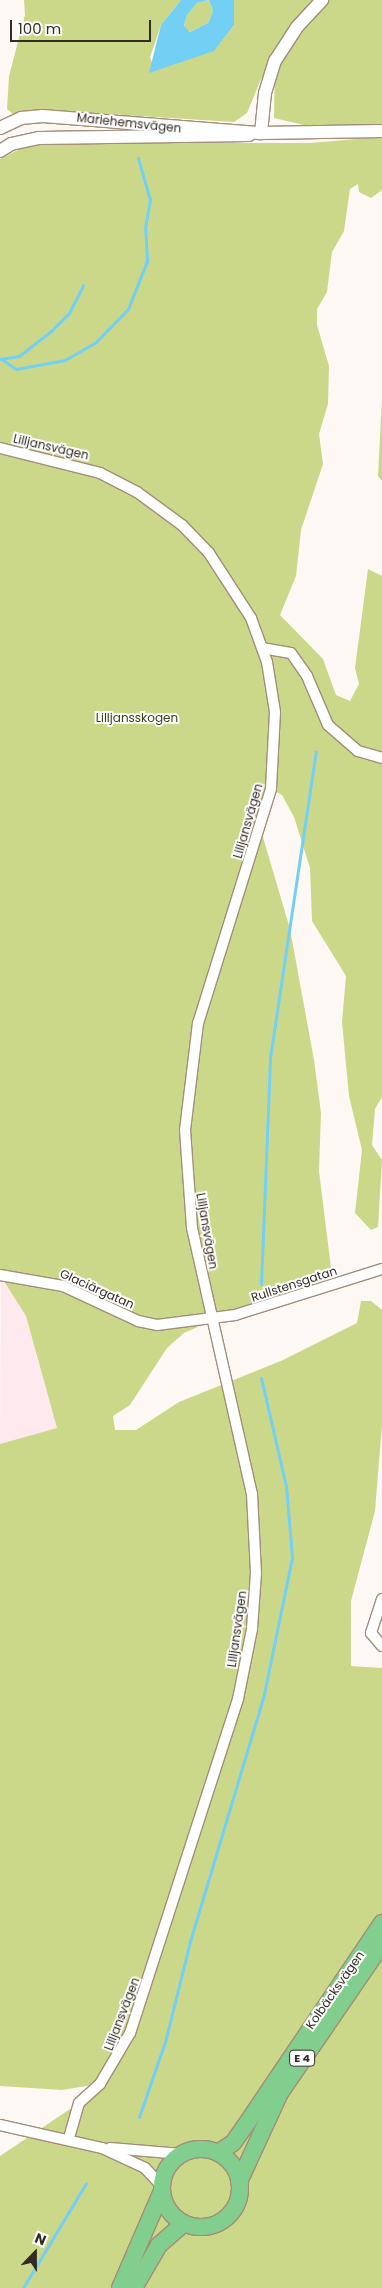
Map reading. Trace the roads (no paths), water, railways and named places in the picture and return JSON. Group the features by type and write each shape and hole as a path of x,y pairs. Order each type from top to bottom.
{"highway":[{"name":"Kolbäcksvägen","path":"218,2153 242,2131 382,1923"},
{"name":"Kolbäcksvägen","path":"239,2182 280,2093 382,1944"},
{"path":"120,2288 162,2188 166,2170 182,2154 200,2149 218,2153 234,2167 239,2182"},
{"name":"E 4","path":"184,2223 206,2227 226,2218 238,2199 239,2182"},
{"path":"134,2288 159,2245 184,2223 168,2210 162,2188"}],"street":[{"path":"261,133 265,93 275,61 296,27 322,0"},
{"name":"Mariehemsvägen","path":"0,128 43,116 261,133 382,131"},
{"name":"Mariehemsvägen","path":"0,151 11,144 39,138 228,138 261,133"},
{"name":"Lilljansvägen","path":"0,448 100,473 168,513 203,546 228,578 262,648 275,712 274,772 198,1023 186,1102 188,1204 212,1320 252,1494 256,1573 252,1629 235,1707 130,2033 100,2084 79,2103 69,2138"},
{"path":"262,648 290,653 307,676 328,725 358,751 382,758"},
{"name":"Rullstensgatan","path":"212,1320 382,1269"},
{"name":"Glaciärgatan","path":"0,1275 63,1286 138,1321 157,1325 212,1320"},
{"path":"382,1599 371,1633 382,1646"},
{"path":"0,2125 69,2138 102,2148 145,2168 162,2188"},
{"path":"102,2148 182,2154"}],"water":[{"path":"181,0 209,0 234,0 234,25 214,51 149,73 161,25","holes":["209,0 213,11 208,23 190,32 184,26 187,15 197,3"]}],"waterway":[{"path":"3,360 16,369 65,360 95,343 128,309 147,261 145,228 150,200 138,158"},
{"path":"0,359 19,356 51,331 69,313 83,285"},
{"path":"261,1284 270,1058 316,751"},
{"path":"139,2117 165,2042 191,1938 264,1694 292,1557 286,1486 261,1378"},
{"path":"23,2288 86,2183"}],"park label":[{"name":"Lilljansskogen","path":"137,718"}]}
